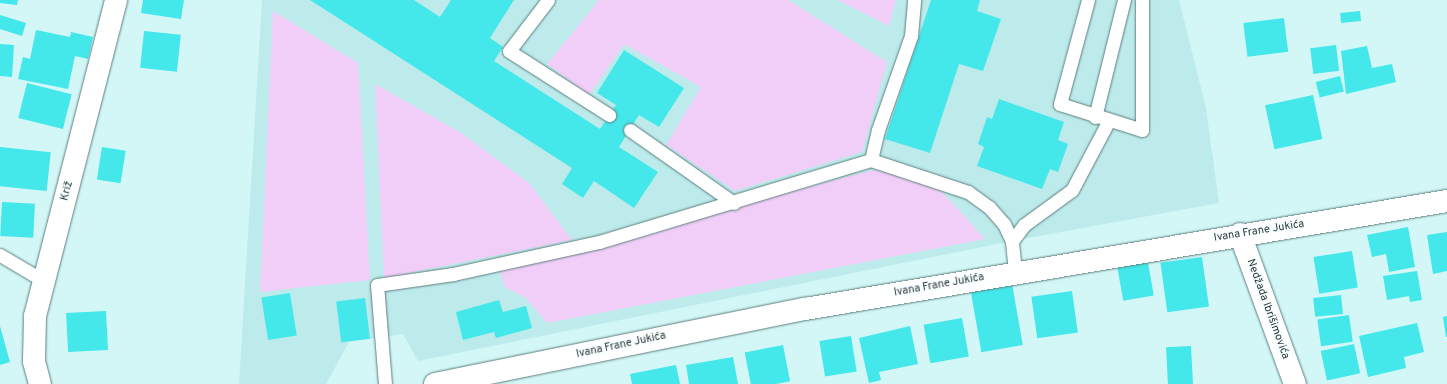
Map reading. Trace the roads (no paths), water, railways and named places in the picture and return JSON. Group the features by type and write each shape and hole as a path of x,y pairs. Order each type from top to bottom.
{"street":[{"name":"Križ","path":"40,384 34,361 35,316 116,0"},
{"name":"Ivana Frane Jukića","path":"435,384 694,330 1015,271 1447,201"},
{"name":"Nedžada Ibrišimovića","path":"1240,234 1295,384"}],"lane":[{"path":"548,0 509,51 609,115"},
{"path":"872,160 878,130 911,36 914,0"},
{"path":"1088,0 1060,104 1108,122 1142,130 1142,0"},
{"path":"1095,117 1124,0"},
{"path":"1012,241 1024,224 1072,190 1108,122"},
{"path":"630,130 734,203"},
{"path":"385,384 377,285 453,274 599,242 734,203 872,160 968,192 994,213 1012,241 1015,271"},
{"path":"0,255 44,281"}]}
